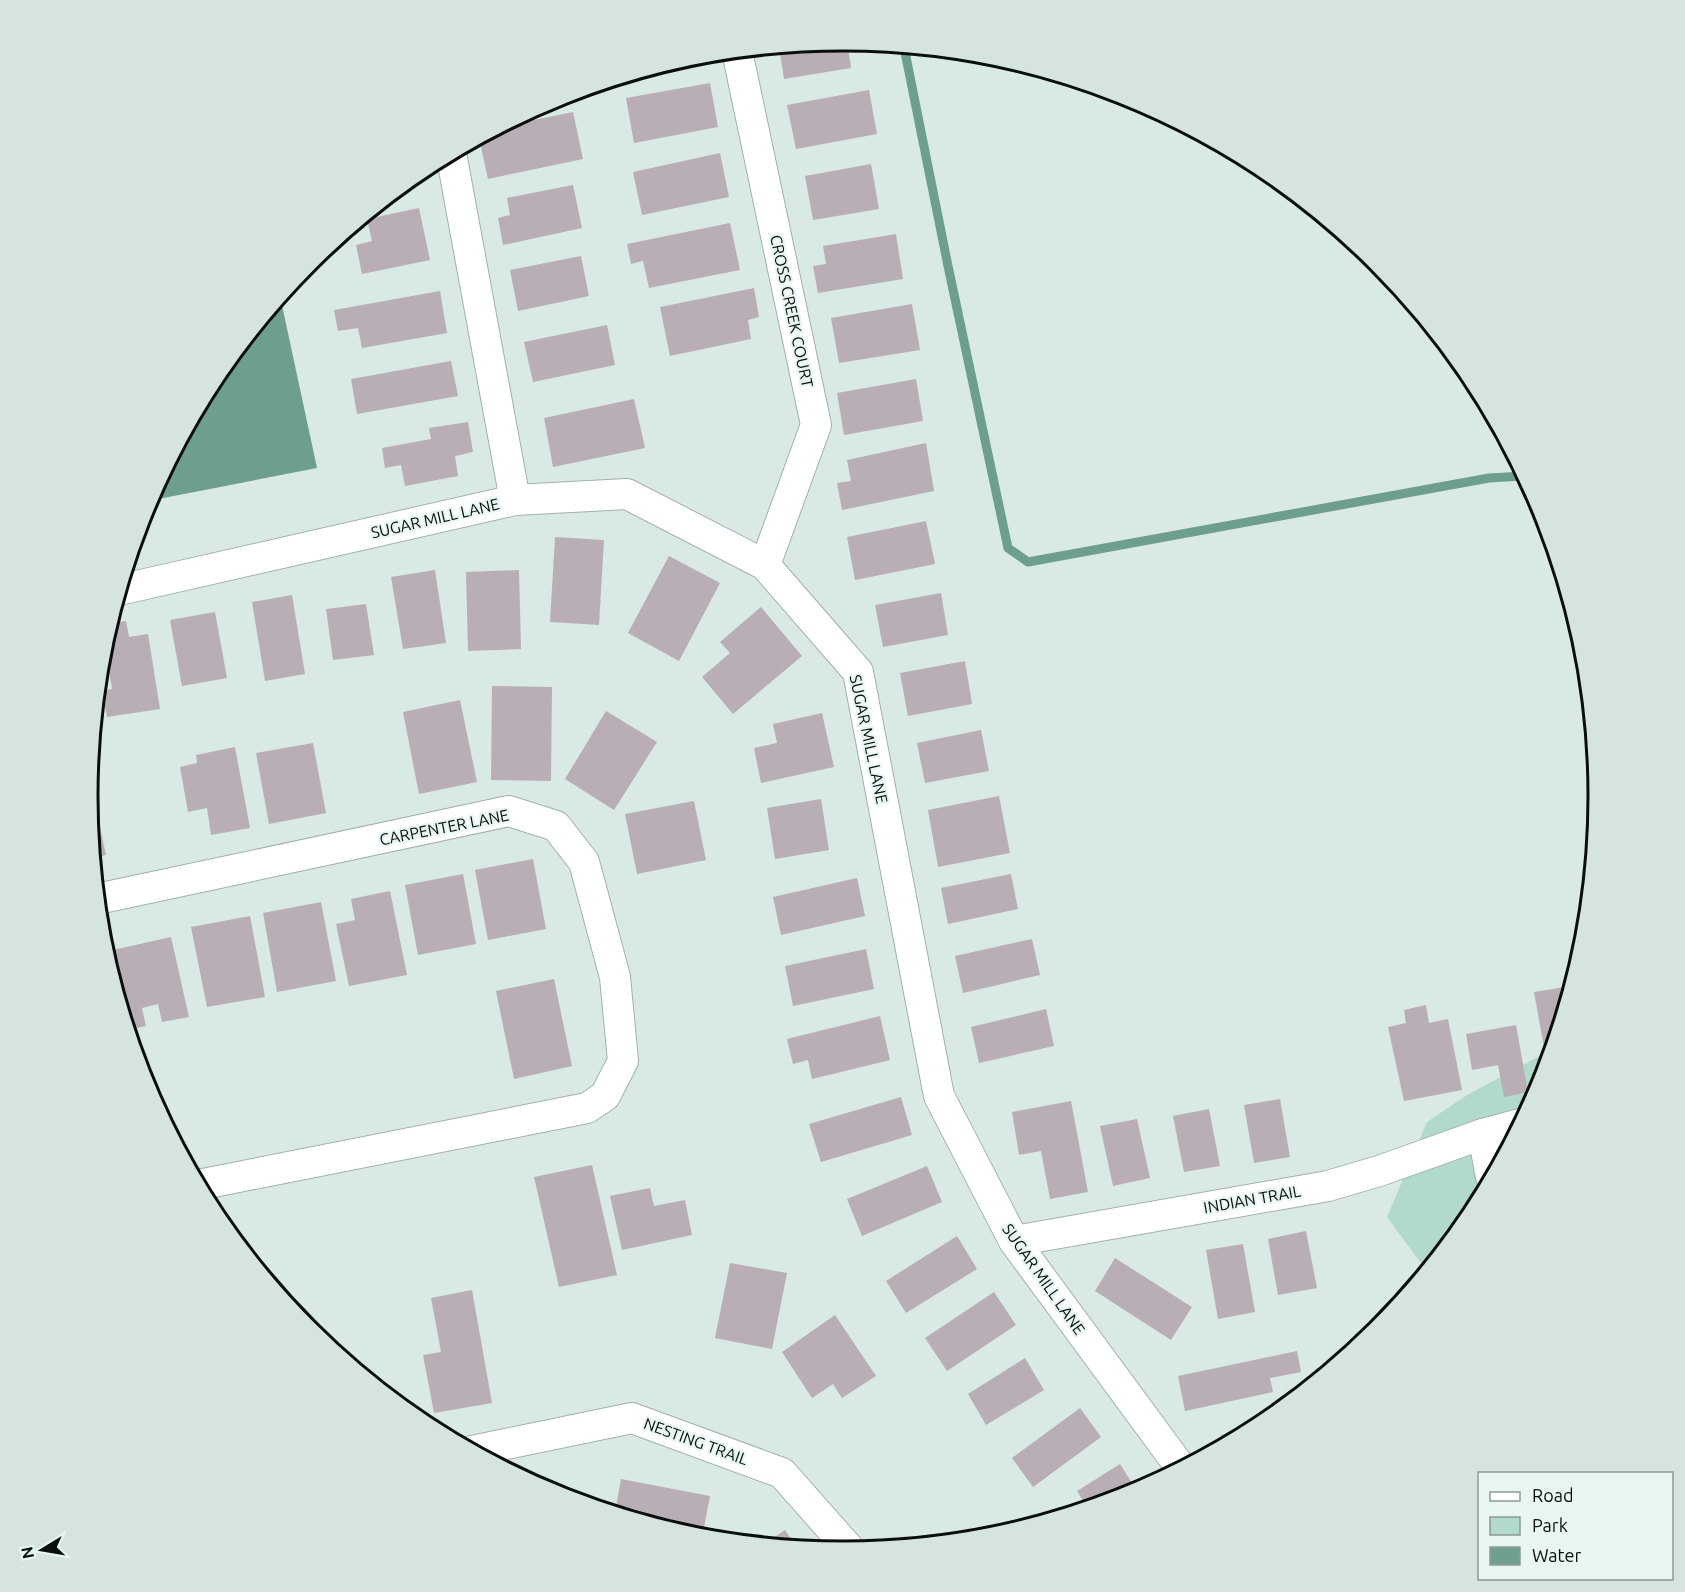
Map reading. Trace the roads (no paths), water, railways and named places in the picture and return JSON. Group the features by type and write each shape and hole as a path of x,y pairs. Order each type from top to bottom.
{"street":[{"name":"CROSS CREEK COURT","path":"739,58 816,424 765,566"},
{"path":"453,162 515,500"},
{"name":"SUGAR MILL LANE","path":"128,588 515,500 627,494 765,566 858,672 939,1096 1014,1241 1176,1462"},
{"name":"CARPENTER LANE","path":"105,897 509,811 556,826 584,862 615,977 623,1061 605,1095 587,1108 206,1183"},
{"name":"INDIAN TRAIL","path":"1014,1241 1328,1186 1511,1127"},
{"path":"1483,1134 1489,1167"},
{"name":"NESTING TRAIL","path":"484,1449 632,1418 782,1473 842,1541"}],"water":[{"path":"282,305 317,468 159,499 197,423 251,342"}],"waterway":[{"path":"905,54 1008,548 1028,562 1489,478 1516,476"}]}
